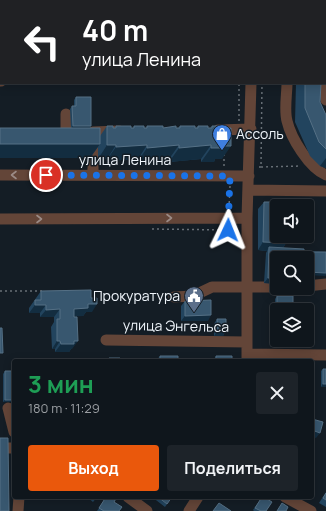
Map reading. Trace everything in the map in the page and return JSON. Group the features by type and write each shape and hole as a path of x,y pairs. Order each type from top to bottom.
{"street":[{"path":"251,84 247,218 247,358 326,356"},
{"path":"287,84 287,120 300,151 319,172 326,175"},
{"path":"324,84 326,100"},
{"path":"66,114 61,135 90,135"},
{"path":"206,130 250,129"},
{"path":"93,175 93,132 134,131"},
{"name":"улица Ленина","path":"0,175 249,176"},
{"path":"249,190 326,191"},
{"path":"0,218 247,218"},
{"path":"314,285 326,284"},
{"path":"174,297 193,296 212,287 270,287"},
{"name":"улица Энгельса","path":"106,340 246,342"},
{"path":"0,448 12,448"},
{"path":"18,511 19,499"},
{"path":"131,499 147,511"},
{"path":"189,511 197,499"},
{"path":"289,499 311,511"}],"path":[{"path":"239,84 239,129"},
{"path":"222,151 224,151 224,169 230,170 228,230"},
{"path":"261,167 313,165"},
{"path":"0,291 46,291"}],"building":[{"path":"305,84 321,84 320,102 326,115 326,149 319,142 305,108"},
{"path":"76,97 91,97 91,126 73,126 72,106 76,106"},
{"path":"107,126 113,126 113,128 116,128 116,126 131,126 131,128 134,128 134,126 144,126 144,128 147,128 147,126 163,126 163,128 176,126 176,128 180,128 180,126 195,126 195,128 198,128 198,126 208,126 208,128 212,128 212,126 227,126 227,128 231,128 231,146 224,146 224,148 211,148 211,145 179,148 179,145 147,148 147,145 116,147 116,145 107,145"},
{"path":"0,128 100,128 100,144 0,144"},
{"path":"264,202 270,202 270,242 263,242"},
{"path":"269,247 304,249 304,251 270,251 270,278 268,278"},
{"path":"314,252 326,252 326,273 314,272"},
{"path":"91,290 91,298 97,298 97,304 88,304 88,308 74,309 74,317 77,317 78,341 74,341 74,344 61,344 60,341 57,341 57,319 60,319 60,309 46,310 46,305 35,305 35,300 41,300 41,291"},
{"path":"277,296 293,296 293,303 277,303"},
{"path":"211,300 211,315 185,316 185,301"},
{"path":"217,319 226,319 226,330 218,330"},
{"path":"0,328 2,328 3,353 0,353"},
{"path":"160,356 178,356 178,359 160,359"},
{"path":"216,356 232,356 232,359 216,359"},
{"path":"109,358 120,358 120,359"},
{"path":"323,369 326,369 326,384 323,384"},
{"path":"5,371 12,371 12,400 5,400"},
{"path":"314,420 323,422 320,433 314,431"},
{"path":"0,438 8,438 9,511 0,511"},
{"path":"326,493 326,500 323,498"},
{"path":"105,499 116,499 114,502 122,507 119,511 104,511 99,508"},
{"path":"161,499 171,499 167,504"},
{"path":"261,499 267,499 272,502 266,511 261,511 255,508"},
{"path":"219,503 231,511 213,511"},
{"path":"282,503 288,507 286,511 277,511"}],"place":[{"name":"Ассоль","path":"222,151"},
{"name":"Прокуратура","path":"194,313"}],"route":[{"path":"46,175 230,176 228,230"}]}
